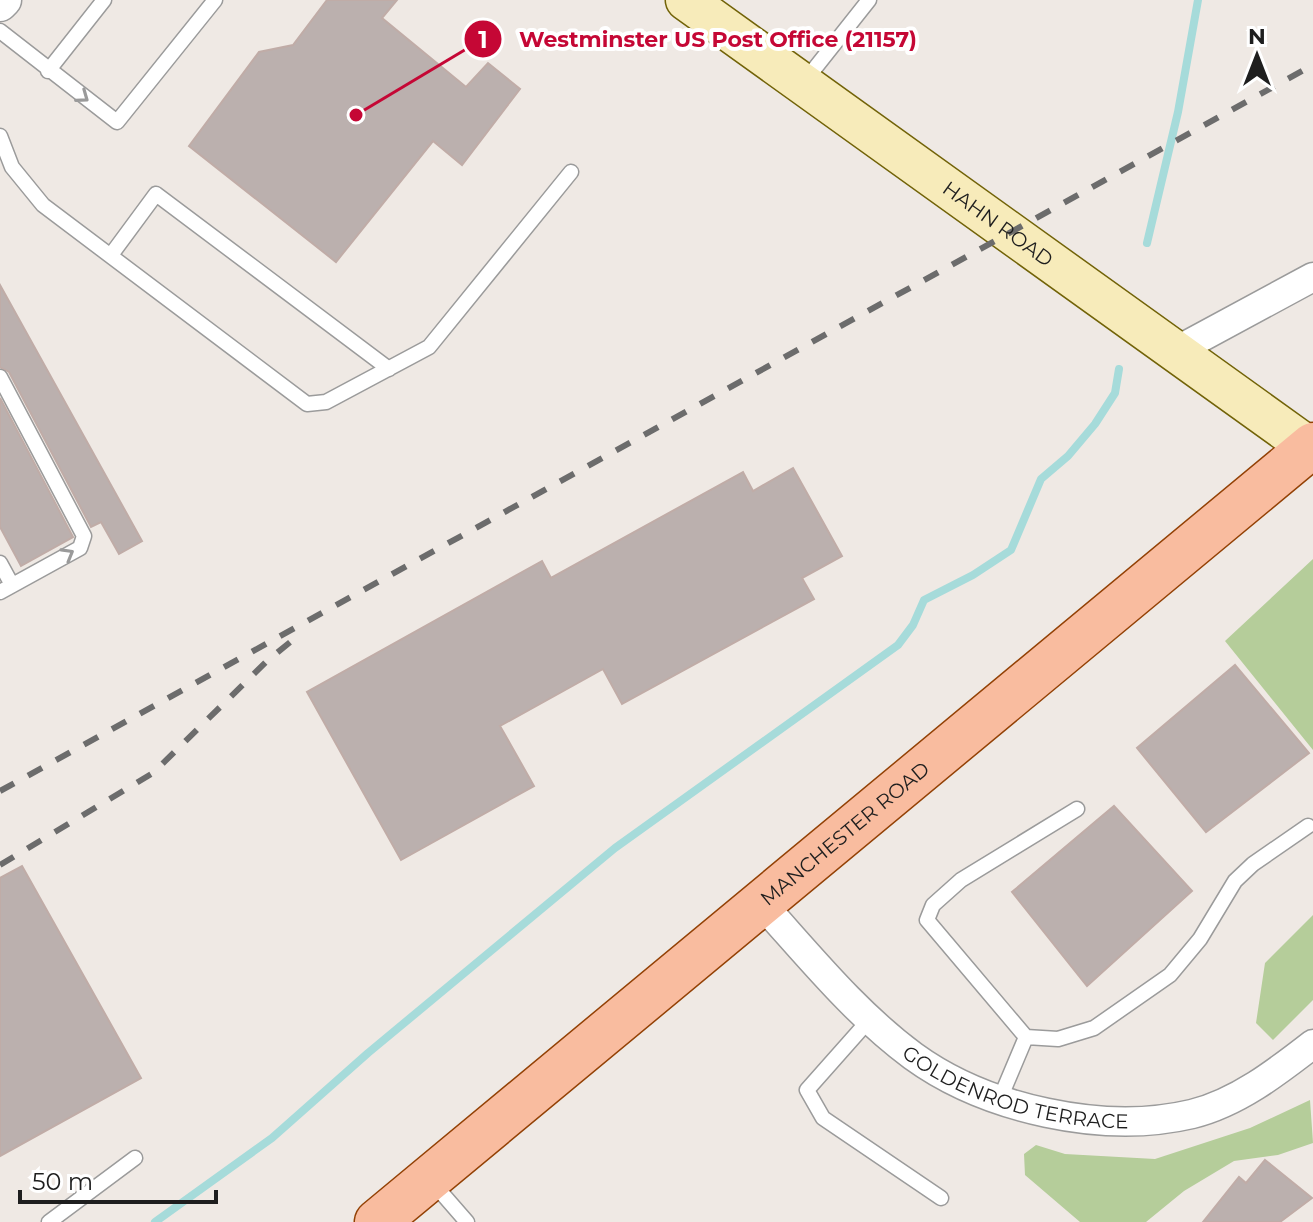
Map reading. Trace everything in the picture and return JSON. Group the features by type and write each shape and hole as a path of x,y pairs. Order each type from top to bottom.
{"main road":[{"name":"HAHN ROAD","path":"686,0 1312,447"},
{"name":"MANCHESTER ROAD","path":"377,1222 1312,447"}],"street":[{"path":"1176,351 1313,277"},
{"name":"GOLDENROD TERRACE","path":"762,904 869,1020 914,1057 971,1091 1017,1107 1100,1118 1150,1120 1193,1114 1222,1103 1271,1076 1313,1044"}],"lane":[{"path":"48,71 104,0"},
{"path":"0,31 117,122 215,0"},
{"path":"801,85 869,0"},
{"path":"0,136 12,167 43,205 307,404 326,402 429,347 571,172"},
{"path":"111,255 156,194 389,369"},
{"path":"0,377 84,536 80,548 6,588 0,563"},
{"path":"1077,809 961,880 933,905 927,920 1026,1037 1058,1039 1094,1028 1170,975 1200,939 1235,881 1253,864 1308,826"},
{"path":"869,1020 807,1090 823,1118 941,1198"},
{"path":"999,1101 1026,1037"},
{"path":"49,1222 135,1158"},
{"path":"430,1178 467,1222"}],"green space":[{"path":"1313,559 1313,750 1225,641"},
{"path":"1313,915 1313,1000 1273,1040 1256,1023 1265,963"},
{"path":"1310,1100 1313,1143 1278,1155 1234,1161 1184,1191 1146,1222 1080,1222 1025,1175 1024,1154 1036,1145 1065,1154 1155,1159 1250,1128"}],"building":[{"path":"327,0 397,0 382,18 466,87 488,63 520,89 462,165 433,141 336,262 189,146 259,52 293,45"},
{"path":"0,285 142,541 119,554 101,522 91,527 9,372 0,367"},
{"path":"0,398 73,537 21,566 0,527"},
{"path":"793,468 842,556 802,578 814,599 622,704 603,669 500,726 534,786 401,860 307,692 542,561 551,578 743,472 753,491"},
{"path":"1235,665 1309,753 1206,832 1137,748"},
{"path":"1114,806 1192,891 1087,986 1012,892"},
{"path":"22,866 141,1078 0,1156 0,878"},
{"path":"1265,1160 1312,1198 1280,1222 1203,1222 1239,1177 1246,1183"}],"waterway":[{"path":"1147,243 1178,112 1198,0"},
{"path":"155,1222 272,1138 368,1053 615,848 898,645 913,625 924,600 973,575 1011,550 1041,479 1068,456 1095,424 1115,393 1119,369"}],"railway":[{"path":"0,791 1313,65"},
{"path":"0,865 153,773 268,660 299,635"}],"place":[{"name":"Westminster US Post Office (21157)","path":"356,115"}]}
